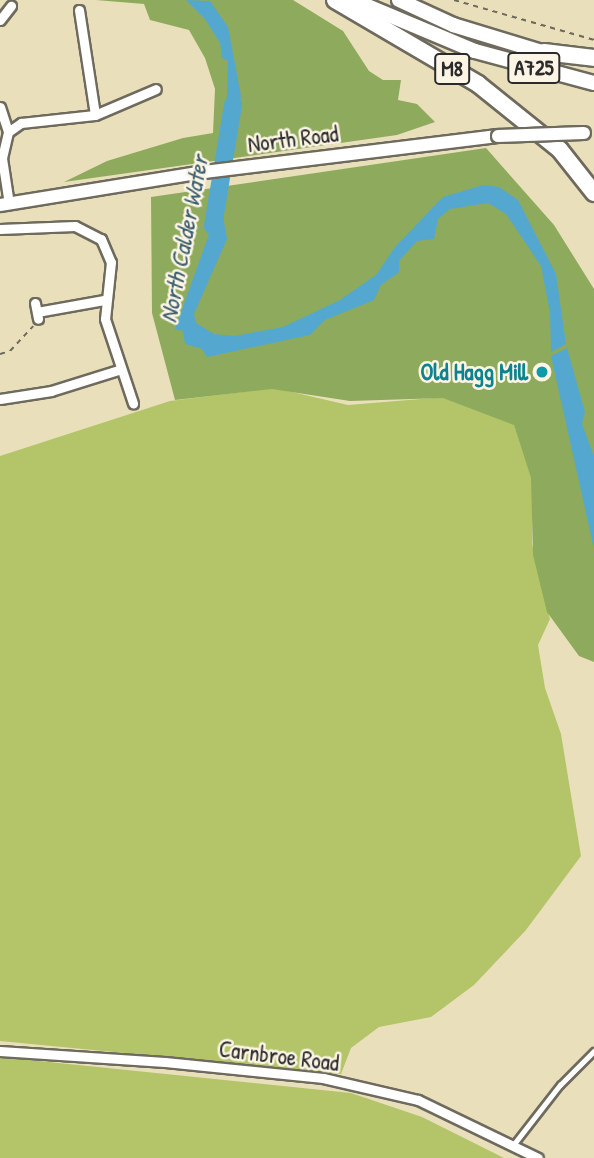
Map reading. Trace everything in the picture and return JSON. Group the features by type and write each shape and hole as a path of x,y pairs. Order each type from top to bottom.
{"highway":[{"name":"M8","path":"335,0 478,84 560,150 594,193"},
{"name":"A725","path":"353,0 475,51 594,83"},
{"name":"A725","path":"399,0 453,25 594,66"},
{"path":"544,52 594,58"}],"main road":[{"name":"North Road","path":"5,204 234,168 498,136 589,133"}],"street":[{"path":"0,20 11,6"},
{"path":"79,10 95,115"},
{"path":"8,131 20,123 95,115 156,89"},
{"path":"0,107 8,131 2,158 5,204"},
{"path":"0,229 75,226 91,230 107,247 111,262 104,300 105,319 133,403"},
{"path":"36,312 104,300"},
{"path":"0,400 51,391 121,369"},
{"name":"Carnbroe Road","path":"0,1051 165,1062 323,1078 418,1100 514,1144 538,1158"}],"lane":[{"path":"514,1144 594,1051"}],"path":[{"path":"454,0 594,40"},
{"path":"0,354 10,351 36,312"}],"green space":[{"path":"96,0 293,0 343,31 369,71 383,80 401,80 398,100 417,104 435,122 397,135 64,182 107,161 183,138 213,133 215,89 205,58 189,30 150,20 144,4"},
{"path":"486,148 554,225 594,289 594,662 579,656 547,612 533,555 531,478 514,425 443,398 350,401 272,389 175,400 152,313 151,197"},
{"path":"275,388 348,405 445,397 513,421 532,480 532,544 550,619 538,645 545,688 561,734 581,856 526,930 474,985 431,1017 379,1027 351,1048 341,1074 0,1041 0,456 170,401"},
{"path":"0,1057 351,1093 422,1117 504,1158 0,1158"}],"water":[{"path":"186,0 210,1 228,27 241,96 233,130 226,128 228,61 222,58 220,43 205,19"},
{"path":"483,185 499,187 518,200 556,274 566,344 551,352 550,313 541,266 506,214 488,203 450,209 438,219 434,239 417,241 399,261 399,272 381,285 374,300 325,320 310,335 207,357 202,349 185,344 183,331 175,329 212,226 209,204 221,205 227,239 194,314 196,323 214,334 234,336 283,327 340,300 376,275 395,247 443,197"},
{"path":"567,348 585,412 582,424 594,456 594,549 551,356"}],"waterway":[{"name":"North Calder Water","path":"213,226 233,105"}],"place":[{"name":"Old Hagg Mill","path":"542,372"}]}
